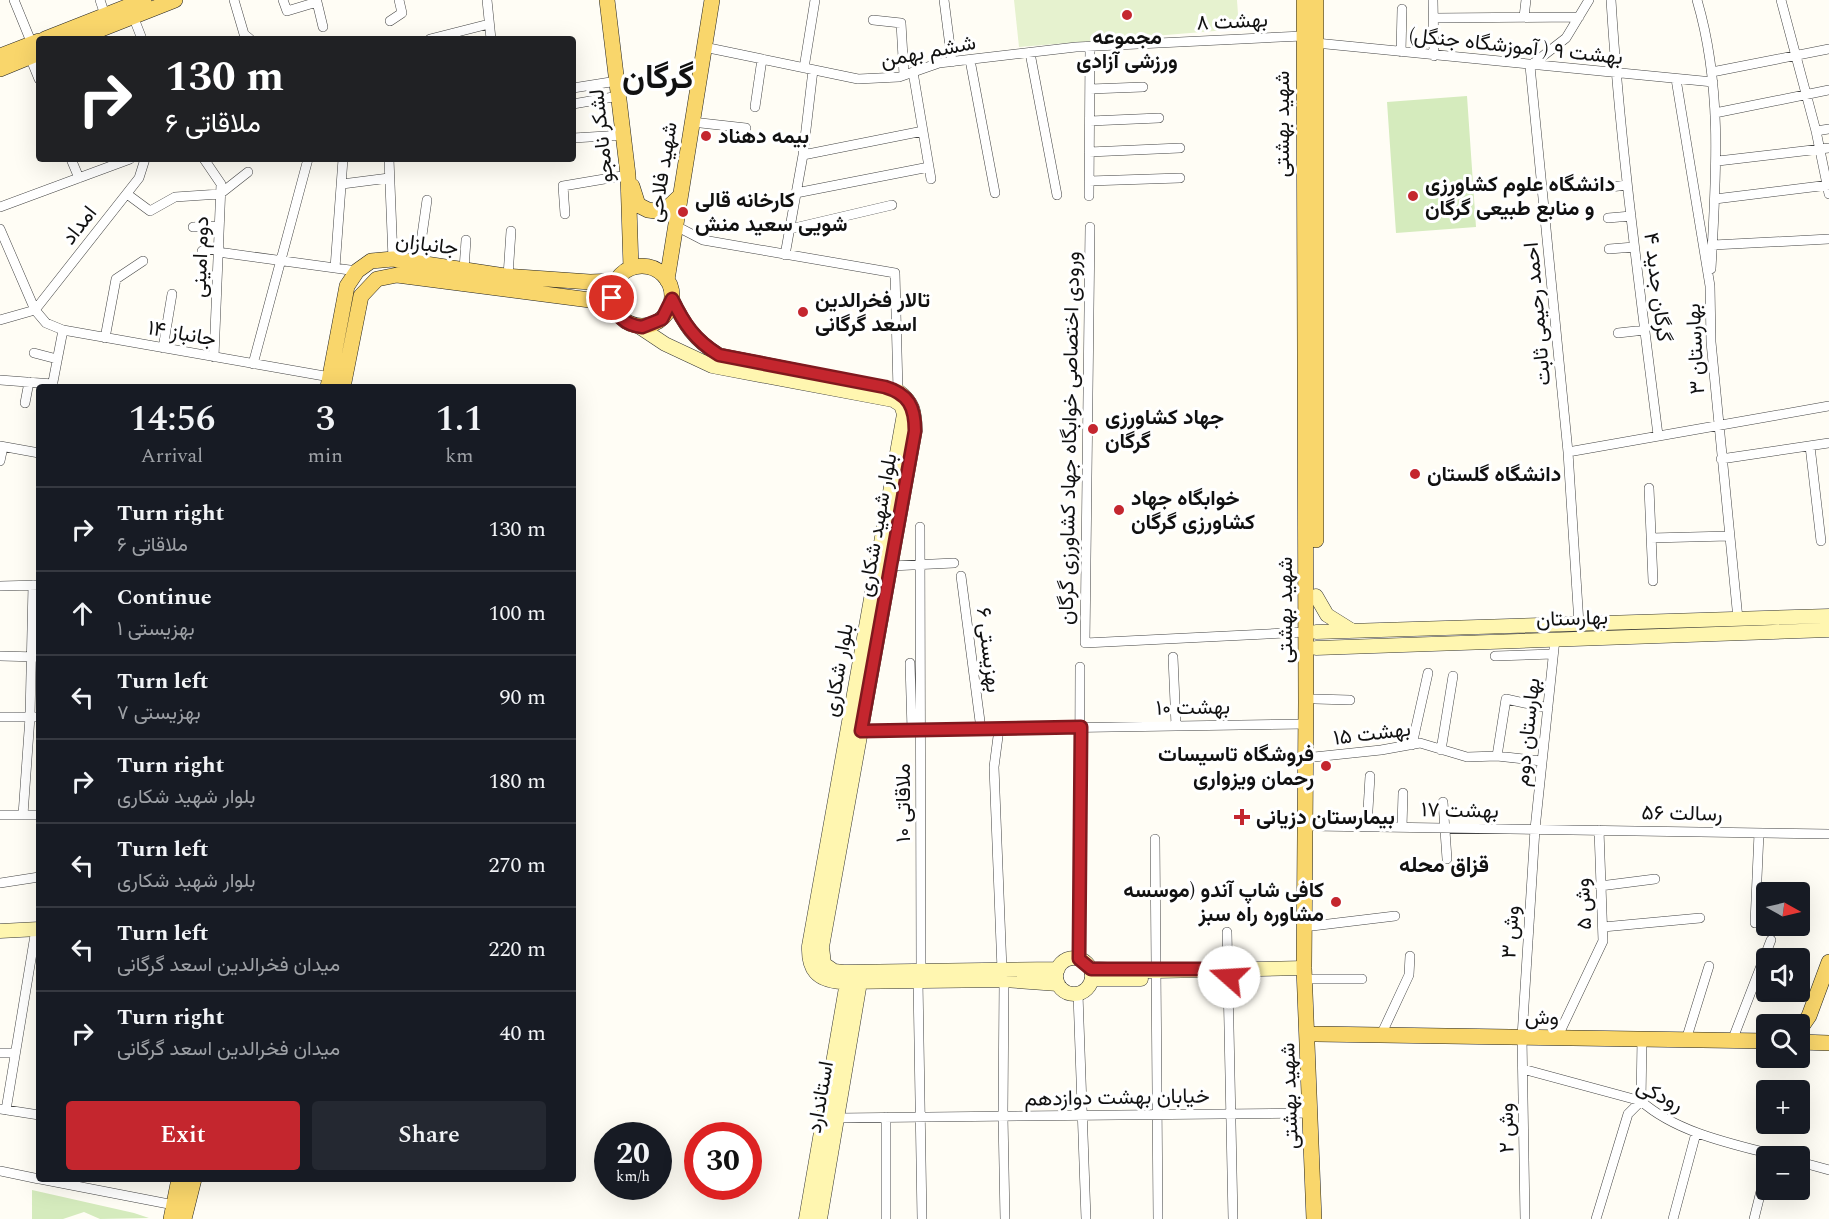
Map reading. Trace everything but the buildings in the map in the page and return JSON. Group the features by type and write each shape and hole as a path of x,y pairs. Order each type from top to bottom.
{"main road":[{"path":"60,36 144,0"},
{"path":"83,36 175,0"},
{"name":"لشکر نامجو","path":"608,0 628,175 631,268"},
{"name":"شهید فلاحی","path":"668,280 674,225 712,0"},
{"name":"شهید بهشتی","path":"1304,0 1310,40"},
{"name":"شهید بهشتی","path":"1314,1219 1306,724 1311,649 1310,40 1316,0"},
{"path":"0,56 36,47"},
{"path":"0,69 36,48"},
{"path":"628,175 638,205 648,210 663,212 679,197"},
{"name":"شهید بهشتی","path":"1309,231 1316,596 1311,632"},
{"name":"جانبازان","path":"357,271 371,261 393,259 508,276 590,282 616,280"},
{"path":"672,299 662,319 648,326 638,326 626,322 616,312 612,298 616,280 631,268 653,268 668,280 672,299 687,329 701,344 719,355 898,391"},
{"path":"329,382 347,286 357,271"},
{"name":"جانبازان","path":"344,384 361,296 377,279 397,275 590,300 616,312"},
{"path":"550,295 553,279"},
{"name":"بلوار شکاری","path":"638,326 665,344 712,366 884,398 901,405 904,414 882,581 809,946 812,971 821,979 854,979 1003,975 1058,969"},
{"name":"بلوار شهید شکاری","path":"854,979 834,971 824,964 822,957 861,731 882,581 891,566 915,431 915,413 909,400 898,391"},
{"path":"1316,596 1327,615 1353,631"},
{"name":"بهارستان","path":"1311,632 1829,616"},
{"path":"1518,626 1519,641"},
{"name":"بهارستان","path":"1311,649 1519,641 1554,646 1829,630"},
{"name":"شهید بهشتی","path":"1311,649 1315,699 1310,973 1316,1034 1323,1219"},
{"path":"0,931 36,929"},
{"path":"1092,974 1088,989 1078,994 1068,993 1058,984 1058,969 1066,960 1079,959 1092,974 1310,973"},
{"path":"1810,1014 1829,962"},
{"name":"بلوار شکاری","path":"1003,975 1058,984"},
{"name":"استاندارد","path":"806,1219 854,979"},
{"name":"استاندارد","path":"820,1219 838,1118 850,1000"},
{"name":"وش","path":"1316,1034 1756,1041"},
{"path":"1810,1042 1829,1043"},
{"path":"172,1212 178,1182"},
{"path":"184,1219 193,1182"}],"street":[{"path":"14,0 36,45"},
{"path":"100,0 105,15"},
{"path":"234,0 244,36"},
{"path":"284,0 287,11 317,2 323,27"},
{"path":"390,21 402,13 399,0"},
{"path":"487,0 491,36"},
{"path":"785,255 803,155 816,0"},
{"path":"944,0 952,62"},
{"path":"1433,0 1434,56"},
{"path":"1524,17 1526,0"},
{"path":"1530,66 1566,38 1589,0"},
{"name":"گرگان جدید ۴","path":"1611,0 1627,185 1658,435"},
{"path":"1697,0 1707,34 1718,161 1710,286"},
{"path":"1715,199 1828,188 1824,149 1816,130 1781,0"},
{"path":"1401,52 1402,9"},
{"path":"133,16 141,36"},
{"path":"1434,18 1579,17"},
{"path":"873,20 901,23 931,179"},
{"path":"442,36 489,24"},
{"name":"۸ بهشت","path":"1125,45 1310,40"},
{"name":"بهشت ۹ ( آموزشگاه جنگل)","path":"1310,40 1434,56 1676,79 1712,77 1795,54 1829,48"},
{"name":"ششم بهمن","path":"704,47 858,79 909,74 952,62 1090,46 1125,45"},
{"path":"1089,196 1090,46"},
{"path":"1030,53 1057,195"},
{"path":"755,107 762,59"},
{"path":"970,60 994,193"},
{"name":"احمد رحیمی ثابت","path":"1530,66 1568,452 1579,624"},
{"name":"بهارستان ۳","path":"1676,79 1710,286 1711,342 1738,619"},
{"path":"576,87 618,89"},
{"path":"1090,89 1143,87"},
{"path":"576,103 618,89"},
{"path":"1714,113 1829,90"},
{"path":"1090,121 1159,118"},
{"path":"692,122 746,128"},
{"path":"1816,130 1829,129"},
{"path":"803,155 923,131"},
{"path":"576,138 623,135"},
{"path":"1089,152 1180,148"},
{"path":"1718,161 1824,149"},
{"path":"72,162 79,178"},
{"path":"0,207 122,162"},
{"name":"امداد","path":"35,310 139,178 144,162"},
{"name":"دوم امینی","path":"210,162 221,184 214,357"},
{"path":"253,364 307,162"},
{"path":"335,268 343,162"},
{"path":"388,162 393,259"},
{"path":"796,193 929,167"},
{"path":"127,194 150,211 175,197 220,194 248,172"},
{"path":"565,214 563,186 628,175"},
{"path":"342,184 389,178"},
{"path":"1089,181 1180,178"},
{"path":"1602,188 1627,185"},
{"path":"418,262 427,200"},
{"path":"790,229 892,205"},
{"path":"1608,218 1631,216"},
{"path":"674,225 703,240 895,273 898,391"},
{"path":"193,227 219,226"},
{"name":"ورودی اختصاصی خوابگاه جهاد کشاورزی گرگان","path":"1090,227 1085,643 1311,632"},
{"path":"0,229 35,310 0,320"},
{"path":"508,276 511,231"},
{"path":"1713,245 1829,239"},
{"path":"464,269 466,240"},
{"path":"1609,249 1634,247"},
{"path":"202,251 218,250 357,271"},
{"path":"105,338 116,279 143,261"},
{"path":"163,348 172,294"},
{"name":"جانباز ۱۴","path":"35,310 46,323 63,330 253,364 329,382"},
{"path":"53,384 63,330"},
{"path":"1618,333 1645,330"},
{"path":"33,353 57,359"},
{"path":"0,380 45,384"},
{"path":"25,403 29,382"},
{"path":"1568,452 1829,406"},
{"path":"1721,459 1829,443"},
{"path":"1810,446 1821,541"},
{"path":"0,461 1,447 36,453"},
{"path":"1649,488 1653,581"},
{"name":"۱۰ ملاقاتی","path":"914,730 920,527 922,1219"},
{"path":"1651,538 1729,536"},
{"path":"891,566 954,563"},
{"name":"بهزیستی ۶","path":"961,576 981,729"},
{"path":"0,586 36,585 36,657 31,688 34,717 23,815"},
{"path":"1495,656 1554,646"},
{"name":"بهارستان دوم","path":"1535,829 1554,646"},
{"path":"0,656 36,657"},
{"path":"1173,657 1176,726"},
{"path":"910,663 914,730"},
{"path":"1079,959 1080,667"},
{"path":"1412,745 1428,672"},
{"path":"1441,750 1453,676"},
{"path":"1315,699 1350,700"},
{"path":"1497,756 1506,699 1548,708"},
{"path":"0,717 34,717"},
{"name":"بهشت ۱۰","path":"861,731 1306,724"},
{"path":"999,729 994,767 1003,975 1005,1219"},
{"name":"بهشت ۱۵","path":"1314,757 1420,743 1467,757 1497,756 1541,761"},
{"path":"1367,827 1370,776"},
{"path":"1402,827 1403,793"},
{"path":"1443,802 1447,859"},
{"path":"0,815 36,814"},
{"name":"بهشت ۱۷","path":"1313,826 1535,829"},
{"name":"۵۶ رسالت","path":"1535,829 1829,834"},
{"name":"وش ۳","path":"1522,1037 1535,829"},
{"name":"وش ۵","path":"1557,1038 1603,941 1599,830"},
{"path":"1755,923 1759,833"},
{"path":"1155,839 1158,1219"},
{"path":"0,883 36,877"},
{"path":"1600,886 1655,879"},
{"path":"1312,926 1395,915"},
{"path":"1603,927 1700,918"},
{"path":"1227,933 1233,1219"},
{"path":"36,935 3,1109 36,1115"},
{"path":"1732,1041 1771,940"},
{"path":"1381,1035 1409,975 1410,956"},
{"path":"1686,1040 1709,966"},
{"path":"1310,973 1362,979"},
{"path":"1078,994 1086,1219"},
{"name":"وش ۲","path":"1522,1037 1525,1219"},
{"path":"1596,1219 1628,1114 1641,1101 1642,1039"},
{"path":"0,1053 15,1053"},
{"name":"رودکی","path":"1523,1069 1641,1101 1651,1110 1696,1132 1756,1151"},
{"name":"خیابان بهشت دوازدهم","path":"838,1118 1312,1113"},
{"path":"886,1117 886,1219"},
{"path":"1673,1219 1696,1132"},
{"path":"1810,1165 1829,1170"},
{"path":"0,1171 36,1178"},
{"path":"52,1182 172,1212"},
{"path":"1754,1219 1759,1200"}],"green space":[{"name":"مجموعه ورزشی آزادی","path":"1014,0 1237,0 1239,29 1019,47"},
{"path":"1467,96 1476,227 1396,233 1387,102"},
{"path":"32,1190 149,1218 100,1219 84,1212 63,1219 32,1219"}],"place":[{"name":"مجموعه ورزشی آزادی","path":"1127,15"},
{"name":"بیمه دهناد","path":"706,136"},
{"name":"دانشگاه علوم کشاورزی و منابع طبیعی گرگان","path":"1413,196"},
{"name":"کارخانه قالی شویی سعید منش","path":"683,212"},
{"name":"تالار فخرالدین اسعد گرگانی","path":"803,312"},
{"name":"جهاد کشاورزی گرگان","path":"1093,429"},
{"name":"دانشگاه گلستان","path":"1415,474"},
{"name":"خوابگاه جهاد کشاورزی گرگان","path":"1119,510"},
{"name":"فروشگاه تاسیسات رحمان ویزواری","path":"1326,766"},
{"name":"بیمارستان دزیانی","path":"1242,817"},
{"name":"کافی شاپ آندو (موسسه مشاوره راه سبز","path":"1336,902"}],"district":[{"name":"گرگان","path":"658,76"},
{"name":"قزاق محله","path":"1444,864"}],"route":[{"path":"612,298 616,312 631,325 642,327 656,323 667,314 672,299 687,329 701,344 719,355 885,387 898,391 909,400 915,413 915,431 861,731 1081,727 1079,959 1087,963 1091,969 1156,971 1230,969 1229,977"}]}
